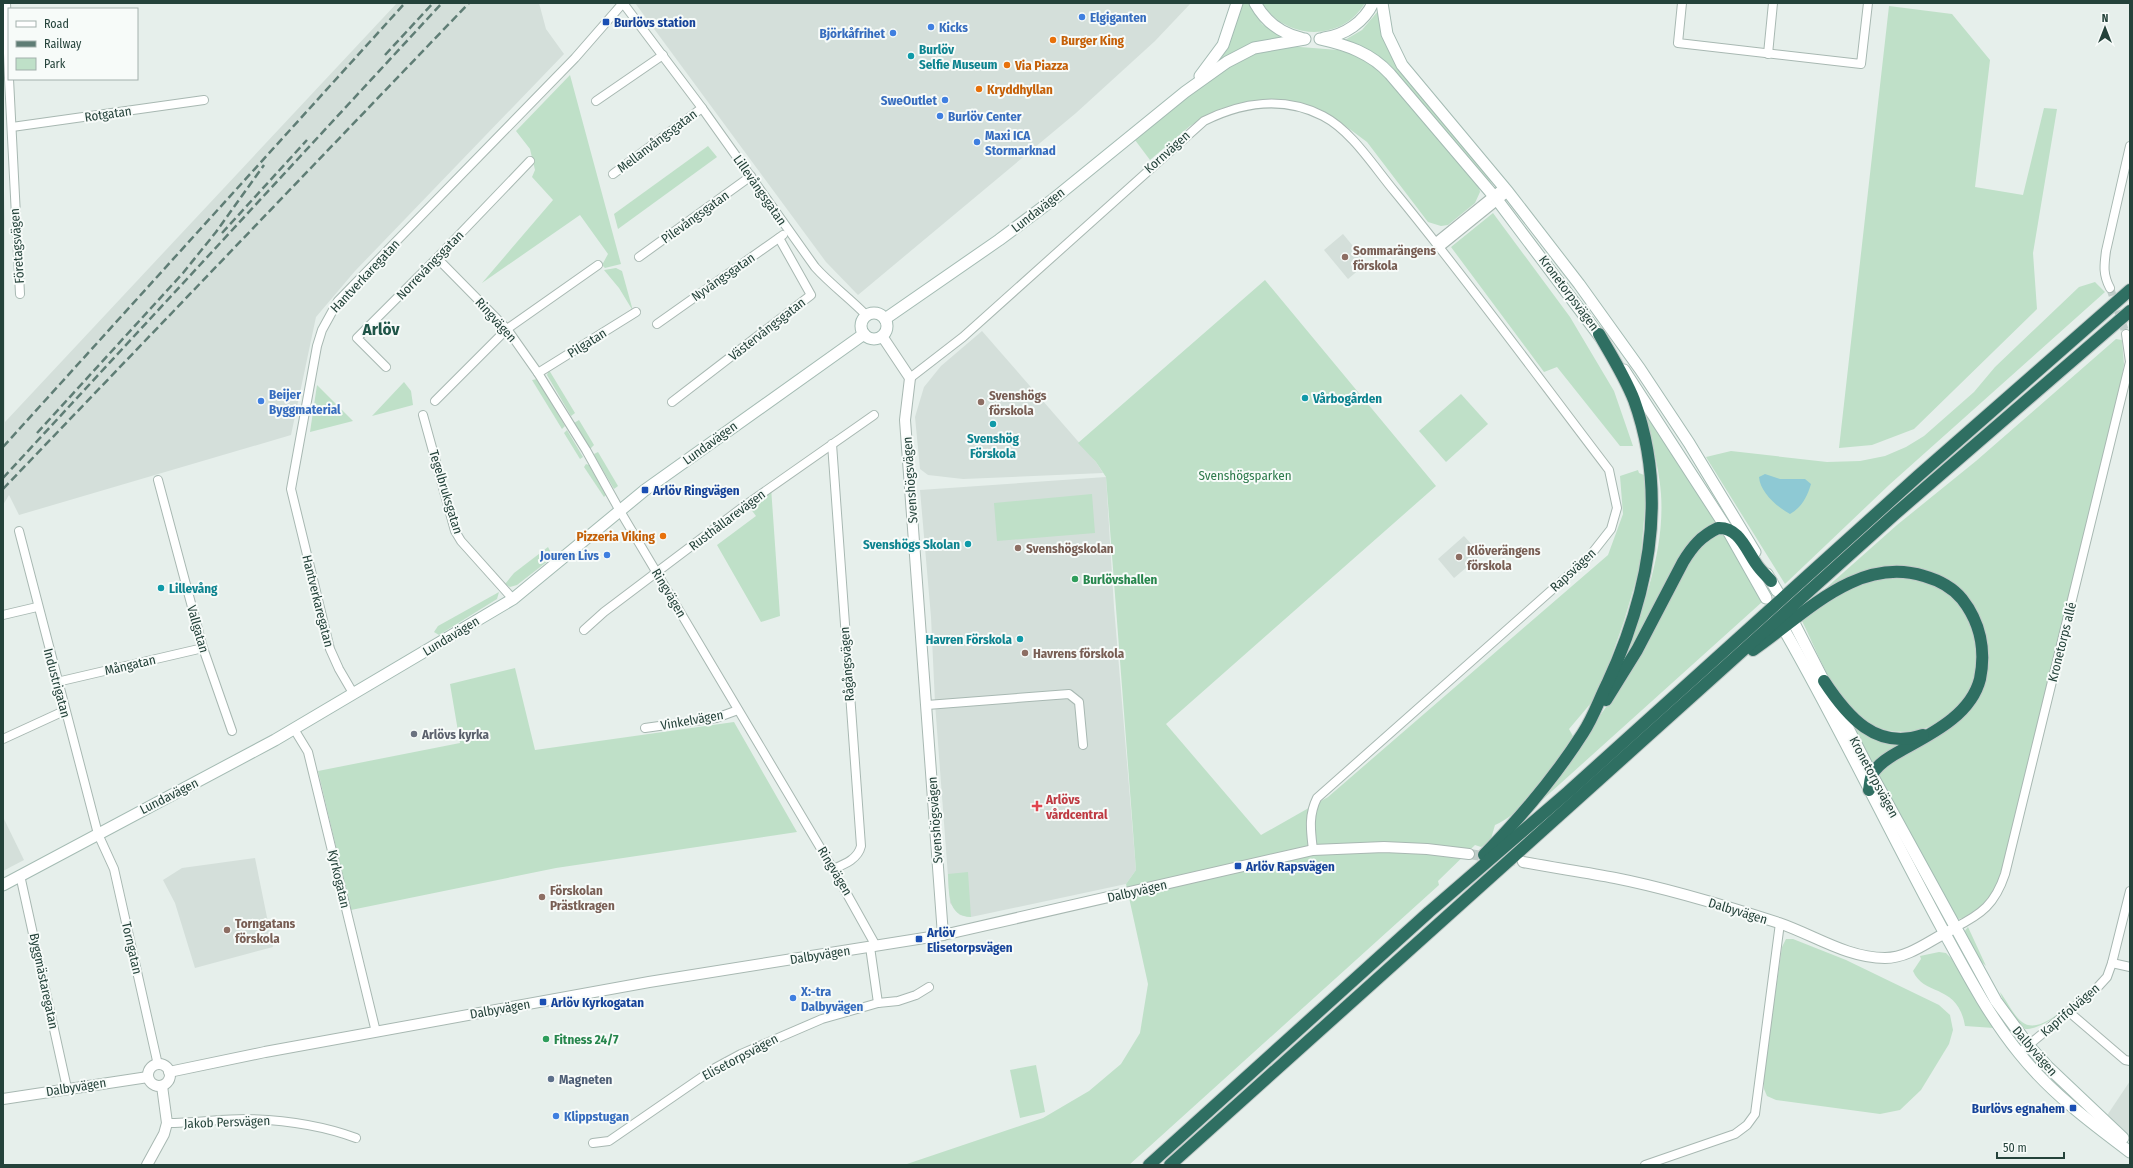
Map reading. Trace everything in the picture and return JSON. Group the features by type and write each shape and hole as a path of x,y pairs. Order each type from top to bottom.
{"highway":[{"path":"2097,318 2130,281"},
{"path":"1149,1165 1429,912 1568,792 1918,476 2130,290"},
{"path":"1170,1165 1895,514 2130,311"},
{"path":"1584,732 1614,668 1628,633 1646,566 1651,541 1653,516 1651,470 1639,417 1630,389 1599,334"},
{"path":"1429,912 1447,890 1476,864 1522,814 1560,767 1620,680 1691,549 1704,536 1718,528 1734,533 1743,542 1757,565 1774,586"},
{"path":"1713,677 1772,637 1811,606 1851,582 1868,575 1887,572 1920,574 1946,586 1959,596 1971,610 1978,626 1981,642 1982,668 1979,681 1971,698 1963,710 1950,721 1890,757 1878,767 1872,775 1869,790"},
{"path":"1824,681 1846,712 1857,723 1871,732 1885,737 1914,738 1933,731"}],"main road":[{"name":"Lundavägen","path":"1185,92 1218,53 1230,29 1237,3"},
{"name":"Lundavägen","path":"1255,3 1261,14 1275,27 1286,33 1305,38 1320,39 1336,36 1350,29 1363,18 1373,3"},
{"name":"Kronetorpsvägen","path":"1382,3 1387,34 1402,65 1506,190 1579,284 1644,376 1728,506 1774,586"},
{"name":"Lundavägen","path":"885,319 1005,236 1185,92 1226,62 1246,51 1269,44 1305,38"},
{"name":"Kronetorpsvägen","path":"1320,39 1361,52 1384,67 1496,198 1599,334 1640,393 1727,530 1766,598"},
{"path":"878,314 885,319 887,328 882,336 873,339 864,334 862,322 867,316 878,314"},
{"name":"Lundavägen","path":"3,885 294,729 513,599 650,486 864,334"},
{"name":"Kronetorpsvägen","path":"1795,625 1950,930"},
{"name":"Kronetorpsvägen","path":"1786,633 1869,790 1950,930"},
{"name":"Dalbyvägen","path":"1950,930 1996,1001 2029,1046 2048,1067 2130,1146"},
{"name":"Dalbyvägen","path":"1950,930 1981,998 2019,1053 2057,1094 2130,1152"}],"street":[{"name":"Företagsvägen","path":"6,3 8,53"},
{"name":"Lillevångsgatan","path":"623,3 702,108 814,267 841,290 867,316"},
{"name":"Hantverkaregatan","path":"353,693 339,669 330,649 291,489 317,346 322,330 338,301 575,58 623,3"},
{"path":"1682,3 1678,43 1861,64 1868,3"},
{"path":"1768,54 1773,3"},
{"path":"596,101 663,55"},
{"name":"Företagsvägen","path":"9,80 20,294"},
{"name":"Rotgatan","path":"12,127 204,100"},
{"name":"Kornvägen","path":"910,378 963,337 1192,130 1210,118 1239,107 1276,103 1306,108 1341,127 1438,245"},
{"name":"Mellanvångsgatan","path":"613,174 702,108"},
{"path":"2110,288 2105,278 2104,268 2106,252 2130,146"},
{"name":"Norrevångsgatan","path":"386,367 357,338 437,258 530,161"},
{"name":"Pilevångsgatan","path":"639,257 751,176"},
{"path":"1438,245 1506,190"},
{"name":"Nyvångsgatan","path":"657,324 788,231"},
{"name":"Västervångsgatan","path":"672,402 811,295 779,238"},
{"name":"Rapsvägen","path":"1313,850 1310,819 1316,798 1589,557 1612,530 1617,508 1609,470 1438,245"},
{"name":"Ringvägen","path":"437,258 507,329 538,373 586,450 620,511 834,869 873,946"},
{"path":"435,401 507,329 598,265"},
{"name":"Pilgatan","path":"538,373 636,312"},
{"name":"Kronetorps allé","path":"1950,930 1984,911 2000,890 2005,874 2130,362 2126,334"},
{"path":"882,336 910,378"},
{"name":"Svenshögsvägen","path":"910,378 905,420 943,935"},
{"name":"Tegelbruksgatan","path":"423,415 455,530 461,541 513,599"},
{"name":"Rusthållarevägen","path":"584,630 604,612 747,504 874,415"},
{"name":"Rågångsvägen","path":"832,444 861,846 860,852 854,858 834,869"},
{"name":"Vallgatan","path":"158,480 203,648 232,731"},
{"name":"Industrigatan","path":"19,531 64,711 98,834"},
{"path":"3,615 37,607"},
{"name":"Mångatan","path":"57,682 203,648"},
{"path":"927,705 1069,694 1079,702 1082,745"},
{"name":"Vinkelvägen","path":"645,728 716,718 738,710"},
{"path":"3,739 64,711"},
{"name":"Kyrkogatan","path":"294,729 308,752 376,1032"},
{"name":"Torngatan","path":"98,834 114,869 158,1065"},
{"name":"Dalbyvägen","path":"169,1072 265,1052 649,982 943,935 1313,850 1384,847 1427,849 1469,854"},
{"name":"Dalbyvägen","path":"1523,862 1616,878 1676,892 1780,923 1846,950 1877,958 1886,958 1906,954 1950,930"},
{"name":"Byggmästaregatan","path":"20,875 67,1088"},
{"name":"Kaprifolvägen","path":"2019,1053 2069,1012 2107,977 2112,963 2130,891"},
{"path":"1645,1165 1735,1134 1747,1125 1755,1114 1780,923"},
{"path":"873,946 878,1003"},
{"path":"2112,963 2130,967"},
{"name":"Elisetorpsvägen","path":"593,1143 609,1141 715,1068 741,1054 806,1025 845,1011 878,1003 898,1001 916,995 929,987"},
{"path":"2069,1012 2125,1060 2130,1061"},
{"path":"158,1065 163,1065 169,1072 168,1081 162,1086 153,1084 148,1077 151,1069 158,1065"},
{"name":"Dalbyvägen","path":"3,1099 67,1088 148,1077"},
{"path":"147,1165 164,1134 167,1123 162,1086"},
{"name":"Jakob Persvägen","path":"167,1123 246,1119 278,1121 312,1125 356,1138"}],"shaded area":[{"path":"397,3 539,3 546,29 564,54 355,271 316,317 291,435 19,515 9,495 3,505 3,163 5,219 5,422"},
{"name":"Burlöv Center","path":"635,3 1191,3 1155,41 1076,113 858,295 826,262"},
{"name":"Sommarängens förskola","path":"1343,234 1367,263 1348,279 1324,250"},
{"name":"Svenshögs förskola","path":"982,331 1096,462 1103,473 963,479 928,475 920,469 915,417 924,387 941,366"},
{"path":"1106,477 1114,607 1136,870 1126,884 971,917 960,915 950,903 935,703 931,617 920,490"},
{"name":"Klöverängens förskola","path":"1464,536 1481,555 1454,578 1438,559"},
{"path":"3,817 24,860 3,871"},
{"name":"Torngatans förskola","path":"255,858 273,947 195,968 175,903 163,880 182,868"},
{"path":"2130,1081 2130,1137 2106,1117"}],"green space":[{"path":"1240,3 1248,3 1262,24 1282,38 1209,72"},
{"path":"1262,3 1365,3 1355,16 1343,25 1329,30 1314,32 1299,30 1285,25 1272,16"},
{"path":"1889,6 1952,14 1990,60 1975,187 2023,195 2044,108 2057,109 2033,253 2037,309 1914,429 1872,445 1839,448"},
{"path":"1378,11 1384,40 1395,62 1487,175 1492,184 1389,64 1375,54 1343,41 1362,30"},
{"path":"1288,46 1338,50 1350,53 1373,65 1392,81 1479,186 1480,192 1475,203 1448,225 1441,226 1428,222 1367,142 1332,116 1299,103 1262,100 1220,109 1190,126 1150,160 1135,140 1217,72 1257,51"},
{"path":"570,75 621,264 605,268 602,265 608,254 580,215 482,283 553,200 532,177 535,170 530,149 516,131"},
{"path":"708,146 717,157 618,229 614,214"},
{"path":"1493,213 1570,317 1614,391 1633,446 1620,446 1557,367 1544,372 1451,247"},
{"path":"616,268 622,271 633,311 619,288 604,270"},
{"name":"Svenshögsparken","path":"1265,280 1436,486 1166,724 1261,835 1328,797 1608,555 1623,514 1620,476 1638,470 1639,473 1644,475 1647,484 1640,567 1624,621 1604,678 1591,703 1569,729 1574,738 1539,787 1519,809 1508,818 1495,825 1490,842 1481,847 1475,845 1438,881 1439,885 1129,1165 904,1165 1043,1118 1089,1091 1121,1064 1140,1033 1148,984 1126,884 1136,870 1106,477 1096,462 1078,443"},
{"path":"2095,282 2105,292 1889,485 1785,584 1706,457 1731,451 1827,462 1860,461 1885,456 1906,447 1924,436 1974,392 1995,367 2079,287"},
{"path":"2116,339 2122,340 2124,364 2122,377 2003,867 1995,888 1987,901 1978,910 1967,917 1956,919 1878,777 1883,768 1957,722 1987,646 1985,631 1974,607 1934,573 1910,567 1879,568 1817,596 1897,525 1976,461"},
{"path":"549,370 575,413 571,416 547,375"},
{"path":"537,379 565,426 562,429 532,380"},
{"path":"404,382 411,391 413,405 372,416"},
{"path":"317,385 353,421 310,432"},
{"path":"1461,394 1488,424 1446,462 1419,431"},
{"path":"1642,405 1717,523 1699,532 1685,548 1625,659 1645,599 1660,537 1660,483"},
{"path":"579,420 594,445 590,449 574,423"},
{"path":"567,430 583,457 580,459 564,433"},
{"path":"598,452 618,486 614,489 595,457 594,454"},
{"path":"586,464 589,465 606,495 604,497 584,467"},
{"path":"771,487 780,616 761,622 717,545 756,516 747,504"},
{"path":"1092,494 1095,533 997,541 994,503"},
{"path":"1718,534 1723,534 1762,602 1541,801 1624,681 1692,555 1700,545"},
{"path":"548,547 553,557 517,585 510,587 505,584 514,573"},
{"path":"1888,576 1931,582 1937,584 1948,592 1962,608 1965,614 1973,632 1977,650 1977,670 1971,689 1961,705 1946,718 1929,727 1911,731 1892,731 1874,726 1857,715 1848,706 1833,684 1802,621 1829,600 1851,587"},
{"path":"499,592 497,599 439,635 434,632 438,626"},
{"path":"515,668 535,750 734,722 797,832 556,868 351,910 318,771 460,743 450,684"},
{"path":"1848,721 1904,743 1871,766"},
{"path":"968,872 971,917 963,916 957,913 953,908 949,895 948,874"},
{"path":"1968,927 1986,966 1974,955 1964,932"},
{"path":"1786,939 1793,939 1846,960 1939,1005 1950,1015 1953,1030 1949,1044 1921,1090 1900,1110 1880,1114 1776,1100 1767,1096 1764,1089 1764,1072 1782,947"},
{"path":"1939,952 1946,953 1951,958 1994,1028 1965,1026 1961,1012 1955,1003 1940,992 1925,985 1918,979 1913,971 1921,959 1920,956"},
{"path":"2000,992 2016,1016 2028,1025 2043,1023 2075,1000 2078,1000 2045,1023 2025,1029 2005,1007"},
{"path":"1036,1065 1045,1112 1020,1118 1010,1070"}],"water":[{"path":"1765,474 1780,479 1805,479 1811,484 1801,505 1790,514 1780,507 1762,488 1759,477"}],"tunnel":[{"path":"2110,288 2126,334"},
{"path":"1469,854 1515,861"}],"railway":[{"path":"3,447 405,3"},
{"path":"385,55 433,3"},
{"path":"3,478 442,3"},
{"path":"3,489 469,3"},
{"path":"222,233 307,140"},
{"path":"37,433 183,273 216,232 264,165"}],"place":[{"name":"Elgiganten","path":"1082,17"},
{"name":"Burlövs station","path":"606,22"},
{"name":"Kicks","path":"931,27"},
{"name":"Björkåfrihet","path":"893,33"},
{"name":"Burger King","path":"1053,40"},
{"name":"Burlöv Selfie Museum","path":"911,56"},
{"name":"Via Piazza","path":"1007,65"},
{"name":"Kryddhyllan","path":"979,89"},
{"name":"SweOutlet","path":"945,100"},
{"name":"Burlöv Center","path":"940,116"},
{"name":"Maxi ICA Stormarknad","path":"977,142"},
{"name":"Sommarängens förskola","path":"1345,257"},
{"name":"Vårbogården","path":"1305,398"},
{"name":"Beijer Byggmaterial","path":"261,401"},
{"name":"Svenshögs förskola","path":"981,402"},
{"name":"Svenshög Förskola","path":"993,424"},
{"name":"Arlöv Ringvägen","path":"645,490"},
{"name":"Pizzeria Viking","path":"663,536"},
{"name":"Svenshögs Skolan","path":"968,544"},
{"name":"Svenshögskolan","path":"1018,548"},
{"name":"Jouren Livs","path":"607,555"},
{"name":"Klöverängens förskola","path":"1459,557"},
{"name":"Burlövshallen","path":"1075,579"},
{"name":"Lillevång","path":"161,588"},
{"name":"Havren Förskola","path":"1020,639"},
{"name":"Havrens förskola","path":"1025,653"},
{"name":"Arlövs kyrka","path":"414,734"},
{"name":"Arlövs vårdcentral","path":"1037,806"},
{"name":"Arlöv Rapsvägen","path":"1238,866"},
{"name":"Förskolan Prästkragen","path":"542,897"},
{"name":"Torngatans förskola","path":"227,930"},
{"name":"Arlöv Elisetorpsvägen","path":"919,939"},
{"name":"X:-tra Dalbyvägen","path":"793,998"},
{"name":"Arlöv Kyrkogatan","path":"543,1002"},
{"name":"Fitness 24/7","path":"546,1039"},
{"name":"Magneten","path":"551,1079"},
{"name":"Burlövs egnahem","path":"2073,1108"},
{"name":"Klippstugan","path":"556,1116"}],"district":[{"name":"Arlöv","path":"381,329"}]}
